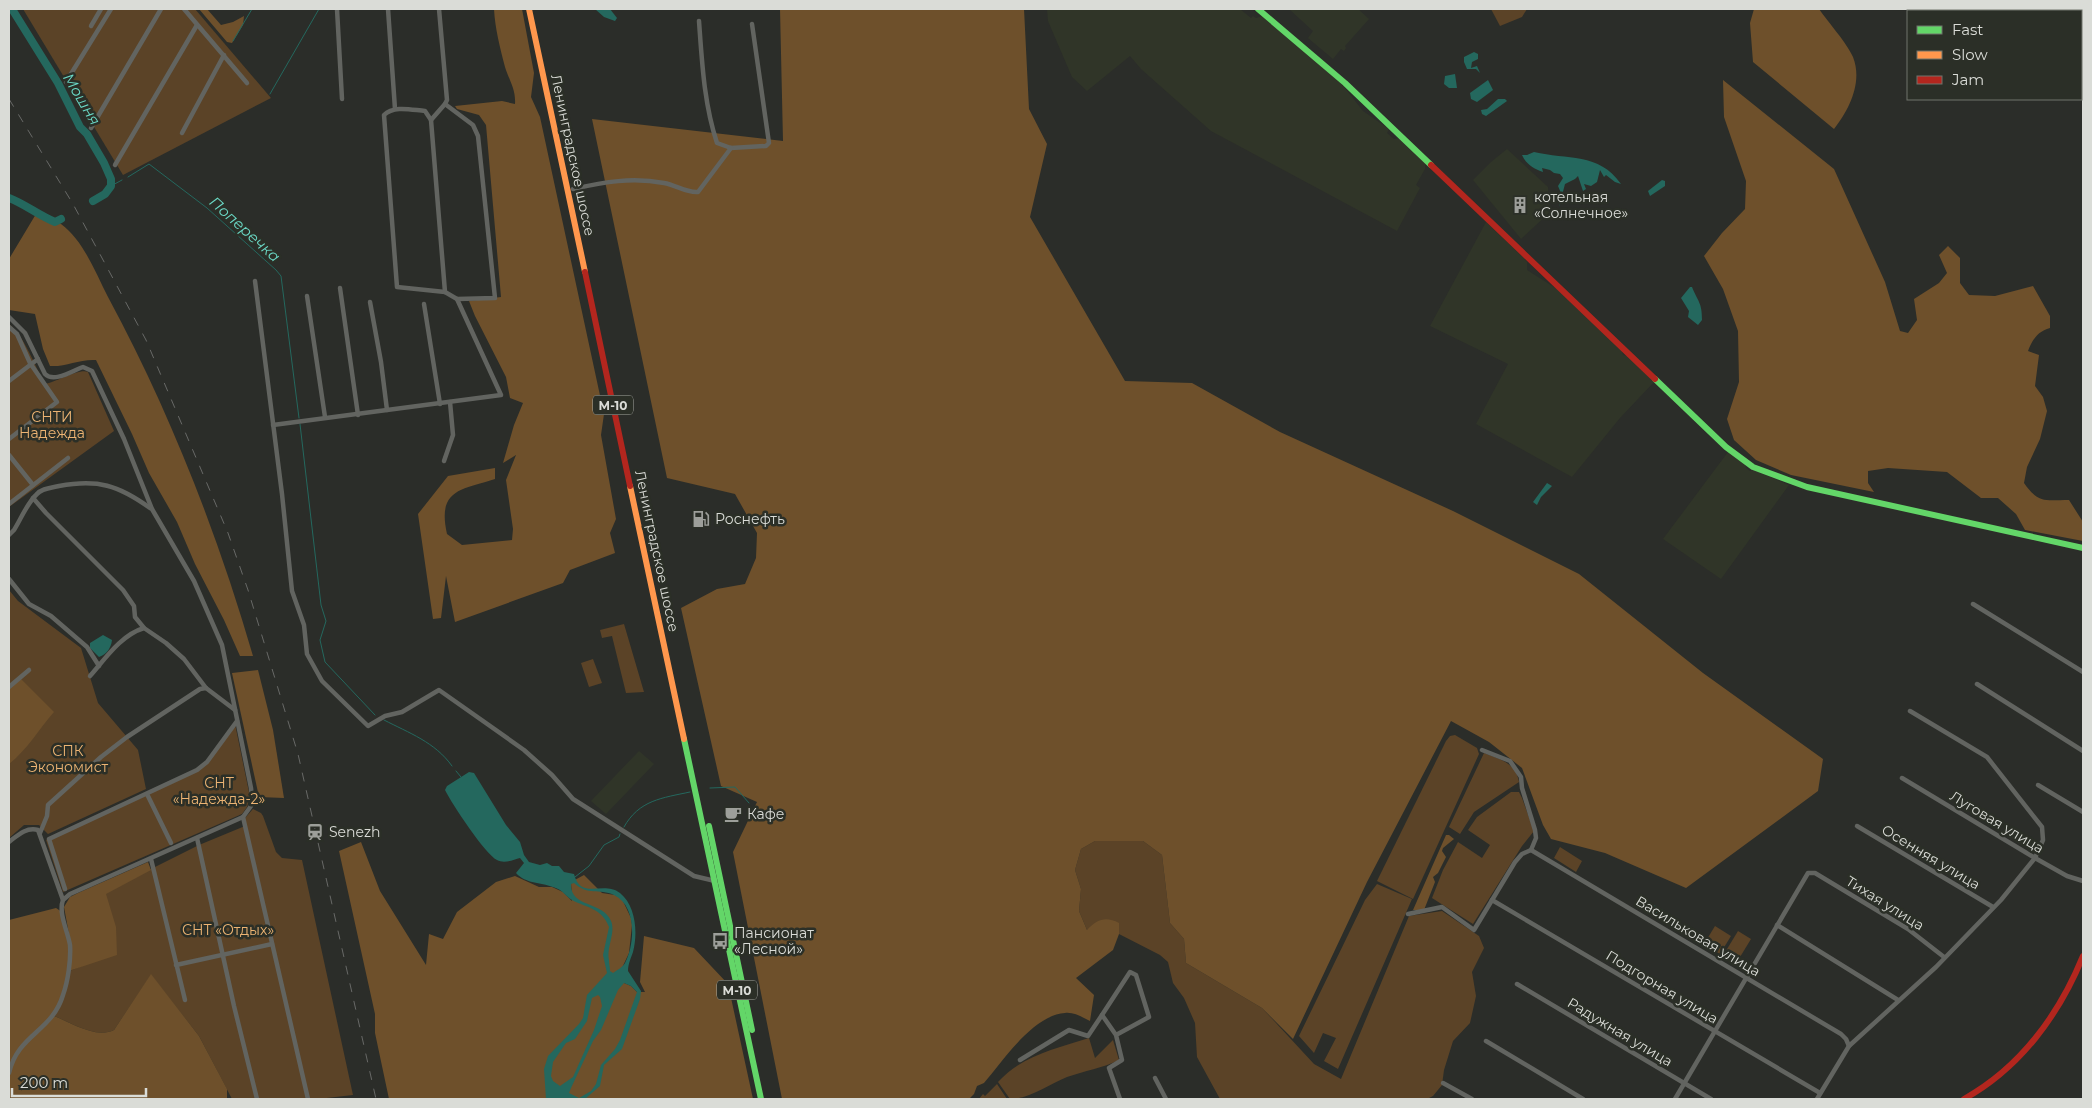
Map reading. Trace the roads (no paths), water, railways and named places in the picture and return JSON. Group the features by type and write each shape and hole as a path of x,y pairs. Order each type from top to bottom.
{"main road":[{"name":"Ленинградское шоссе","path":"529,9 760,1099"},
{"name":"Ленинградское шоссе","path":"535,9 766,1099"},
{"path":"1258,9 1345,83 1726,447 1753,467 1807,487 2083,548"},
{"path":"1964,1099 1995,1081 2041,1030 2066,995 2083,956"}],"street":[{"path":"91,26 101,9"},
{"path":"66,82 111,9"},
{"path":"91,128 161,9"},
{"path":"184,9 247,83"},
{"path":"337,9 342,99"},
{"path":"388,9 395,109"},
{"path":"431,120 447,100 439,9"},
{"path":"698,21 703,72 712,129 717,143 731,148 766,146 769,143 752,24"},
{"path":"115,165 197,25"},
{"path":"182,134 224,55"},
{"path":"445,104 473,125 478,136 495,298 457,299 445,292 397,286 384,115 389,110 395,109 425,111 431,120 445,292"},
{"path":"574,189 625,180 666,184 690,192 698,192 731,148"},
{"path":"254,281 292,591 304,625 308,654 322,682 368,726 385,716 402,712 439,690 524,750 552,774 573,799 694,876 721,882"},
{"path":"340,288 358,415"},
{"path":"307,296 325,417"},
{"path":"273,425 501,396 457,299"},
{"path":"370,302 381,362 387,410"},
{"path":"424,304 440,404"},
{"path":"9,317 25,333 49,378 54,378 83,367 92,371 124,439 152,509 194,581 219,638 252,800 248,812 243,817 70,894 63,900"},
{"path":"9,327 21,342 30,363 57,402 9,439"},
{"path":"9,381 30,363 38,359"},
{"path":"444,461 453,435 450,402"},
{"path":"9,455 32,485"},
{"path":"9,504 68,458"},
{"path":"9,535 33,498 41,490 72,484 97,483 114,487 124,491 152,509"},
{"path":"33,498 124,590 134,606 135,617 144,628 166,643 178,654 206,688 235,710"},
{"path":"9,579 28,604 51,616 88,647 98,666"},
{"path":"1973,604 2083,672"},
{"path":"90,676 123,640 144,628"},
{"path":"9,687 29,670"},
{"path":"1977,684 2083,751"},
{"path":"40,833 48,805 101,757 180,702 200,689 206,688"},
{"path":"1817,1099 1848,1046 1936,967 2001,900 2035,858 2043,840 2042,827 1993,763 1983,754 1910,711"},
{"path":"65,889 49,839 197,770 207,762 237,721"},
{"path":"1408,914 1442,907 1474,930 1518,858 1527,851 1532,850 1536,838 1535,830 1522,788 1521,777 1510,761 1482,750"},
{"name":"Луговая улица","path":"1902,778 2035,858 2067,876 2083,881"},
{"path":"2038,785 2083,812"},
{"path":"147,794 171,842"},
{"path":"243,817 308,1099"},
{"name":"Осенняя улица","path":"1857,826 1993,907"},
{"path":"9,842 27,830 34,829 40,833 63,900 62,912 70,947 64,994 54,1016 16,1052 9,1072"},
{"path":"197,838 234,1006 257,1099"},
{"name":"Васильковая улица","path":"1532,850 1840,1034 1846,1039 1848,1046"},
{"path":"151,859 185,1000"},
{"name":"Тихая улица","path":"1777,925 1806,875 1811,872 1901,924 1944,957"},
{"name":"Подгорная улица","path":"1492,900 1820,1093"},
{"path":"1675,1099 1777,925 1898,1000"},
{"path":"176,965 272,944"},
{"path":"1020,1060 1069,1030 1088,1036 1130,972 1136,975 1149,1017 1147,1020 1116,1035"},
{"name":"Радужная улица","path":"1517,984 1711,1099"},
{"path":"1102,1015 1116,1035 1122,1060 1109,1068 1120,1099"},
{"path":"1486,1041 1583,1099"},
{"path":"1155,1078 1166,1099"},
{"path":"1443,1083 1472,1099"}],"water":[{"path":"595,9 610,9 617,18 615,21 604,17"},
{"path":"1474,52 1478,54 1478,59 1472,62 1471,68 1477,66 1480,73 1476,69 1467,69 1464,62 1464,57"},
{"path":"1455,74 1457,88 1449,88 1444,84 1445,76"},
{"path":"1488,80 1493,90 1477,102 1471,99 1470,93"},
{"path":"1498,99 1505,99 1507,101 1486,116 1482,114 1481,110 1487,109"},
{"path":"1534,152 1593,162 1612,174 1621,184 1606,175 1604,177 1600,170 1597,182 1591,186 1584,184 1586,189 1583,191 1578,176 1565,184 1559,207 1561,193 1558,186 1563,178 1560,174 1550,170 1542,168 1543,172 1528,164 1522,155"},
{"path":"1662,180 1665,181 1665,186 1650,196 1648,191"},
{"path":"1692,287 1701,309 1702,320 1698,325 1688,317 1689,311 1681,298"},
{"path":"1547,483 1552,486 1541,497 1537,505 1533,502"},
{"path":"103,635 112,640 110,648 99,657 90,648 90,643"},
{"path":"469,772 474,773 506,825 520,842 524,855 529,862 540,865 547,863 552,866 559,866 564,872 574,874 577,882 582,887 613,890 620,893 629,905 634,920 635,945 628,971 641,991 640,999 622,1049 604,1065 600,1086 585,1099 546,1099 544,1069 548,1056 583,1018 587,995 607,973 603,955 609,927 602,916 594,909 572,900 559,890 548,885 520,877 516,873 524,863 520,858 503,862 492,856 477,839 454,806 445,790 447,786","holes":["574,883 589,891 614,895 627,908 632,926 631,946 625,963 613,973 610,971 608,955 612,930 611,921 601,910 576,897 572,892 571,884","624,983 631,986 637,992 620,1040 601,1065 596,1084 591,1091 579,1098 569,1093 593,1041 601,1030 618,990","598,995 602,1006 594,1030 573,1077 560,1086 553,1081 551,1076 553,1062 566,1043 575,1039 587,1021 592,998"]},
{"path":"1650,903 1665,911 1661,918 1646,909"}],"waterway":[{"name":"Мошня","path":"12,9 58,83 80,127 87,134 111,179 111,186 105,194 93,201"},
{"path":"233,41 252,9"},
{"path":"270,94 319,9"},
{"name":"Поперечка","path":"128,177 149,164 207,208 281,276 299,418"},
{"name":"Поперечка","path":"111,186 122,180"},
{"name":"Мошня","path":"9,198 55,222 61,219"},
{"name":"Поперечка","path":"300,424 321,605 326,621 320,640 325,662 375,715"},
{"name":"Поперечка","path":"384,720 430,744 452,766"},
{"name":"Поперечка","path":"456,771 461,777"},
{"path":"710,788 735,787 749,803"},
{"path":"624,827 630,818 644,806 661,799 690,792"},
{"path":"575,877 589,866 604,845 619,837 620,834"}],"railway":[{"path":"9,99 73,204 146,340 228,533 248,590 298,754 376,1099"}],"place":[{"name":"котельная «Солнечное»","path":"1520,205"},
{"name":"Роснефть","path":"701,519"},
{"name":"Кафе","path":"733,814"},
{"name":"Senezh","path":"315,832"},
{"name":"Пансионат «Лесной»","path":"720,941"}],"park label":[{"name":"СНТИ Надежда","path":"52,426"},
{"name":"СПК Экономист","path":"68,760"},
{"name":"СНТ «Надежда-2»","path":"219,792"},
{"name":"СНТ «Отдых»","path":"228,930"}]}
